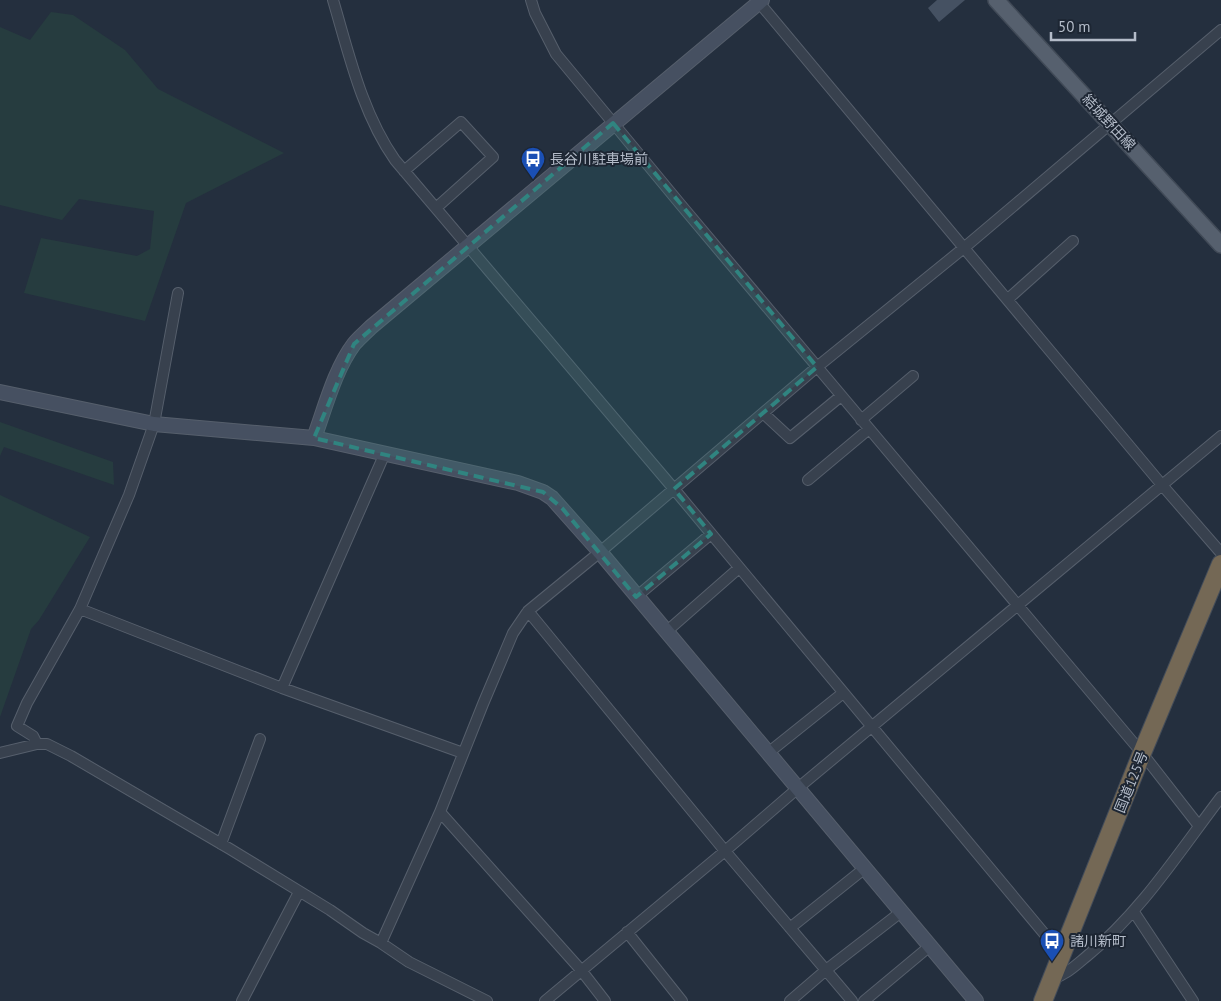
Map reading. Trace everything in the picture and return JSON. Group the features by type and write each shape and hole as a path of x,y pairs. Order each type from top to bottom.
{"highway":[{"name":"国道125号","path":"1043,1001 1142,753 1221,564"}],"main road":[{"name":"結城野田線","path":"996,0 1221,244"}],"street":[{"path":"332,0 372,121 384,144 404,171 674,489 1062,954"},
{"path":"531,0 538,20 556,54 1142,753 1199,826"},
{"path":"314,438 335,381 354,344 388,312 467,245 759,1 1162,485 1221,552"},
{"path":"381,943 440,812 513,633 528,611 817,367 965,247 1221,30"},
{"path":"404,171 461,122 493,157 436,208"},
{"path":"1008,299 1073,241"},
{"path":"37,744 33,736 17,726 27,703 80,609 129,495 154,424 178,293"},
{"path":"861,420 913,376"},
{"path":"0,392 154,424 314,438 509,481 543,492 562,508 600,552 976,1001"},
{"path":"763,413 790,438 841,396"},
{"path":"808,480 869,429"},
{"path":"545,1001 1221,436"},
{"path":"282,688 386,453"},
{"path":"636,596 711,534"},
{"path":"666,632 740,568"},
{"path":"80,609 282,688 463,754"},
{"path":"528,611 725,851 852,1001"},
{"path":"768,753 843,693"},
{"path":"221,844 260,739"},
{"path":"0,753 37,744 47,744 71,756 221,844 409,962 487,1001"},
{"path":"1052,978 1063,975 1096,950 1134,912 1221,797"},
{"path":"440,812 581,970 605,1001"},
{"path":"790,928 865,868"},
{"path":"242,1001 299,892"},
{"path":"790,1001 826,970 901,912"},
{"path":"1134,912 1193,1001"},
{"path":"627,932 682,1001"},
{"path":"864,1001 930,946"}],"highlighted area":[{"path":"613,123 817,367 674,489 711,534 636,597 562,508 543,492 314,438 354,344"}],"green space":[{"path":"51,12 73,15 125,50 158,89 284,153 186,203 145,321 24,293 41,238 137,256 150,249 154,211 79,199 62,220 0,205 0,27 30,40"},
{"path":"0,422 113,462 114,485 4,447 0,456"},
{"path":"0,495 90,537 39,620 31,629 0,717"}],"building":[{"path":"937,0 965,0 939,22 928,8"}],"place":[{"name":"長谷川駐車場前","path":"533,180"},
{"name":"諸川新町","path":"1052,962"}]}
